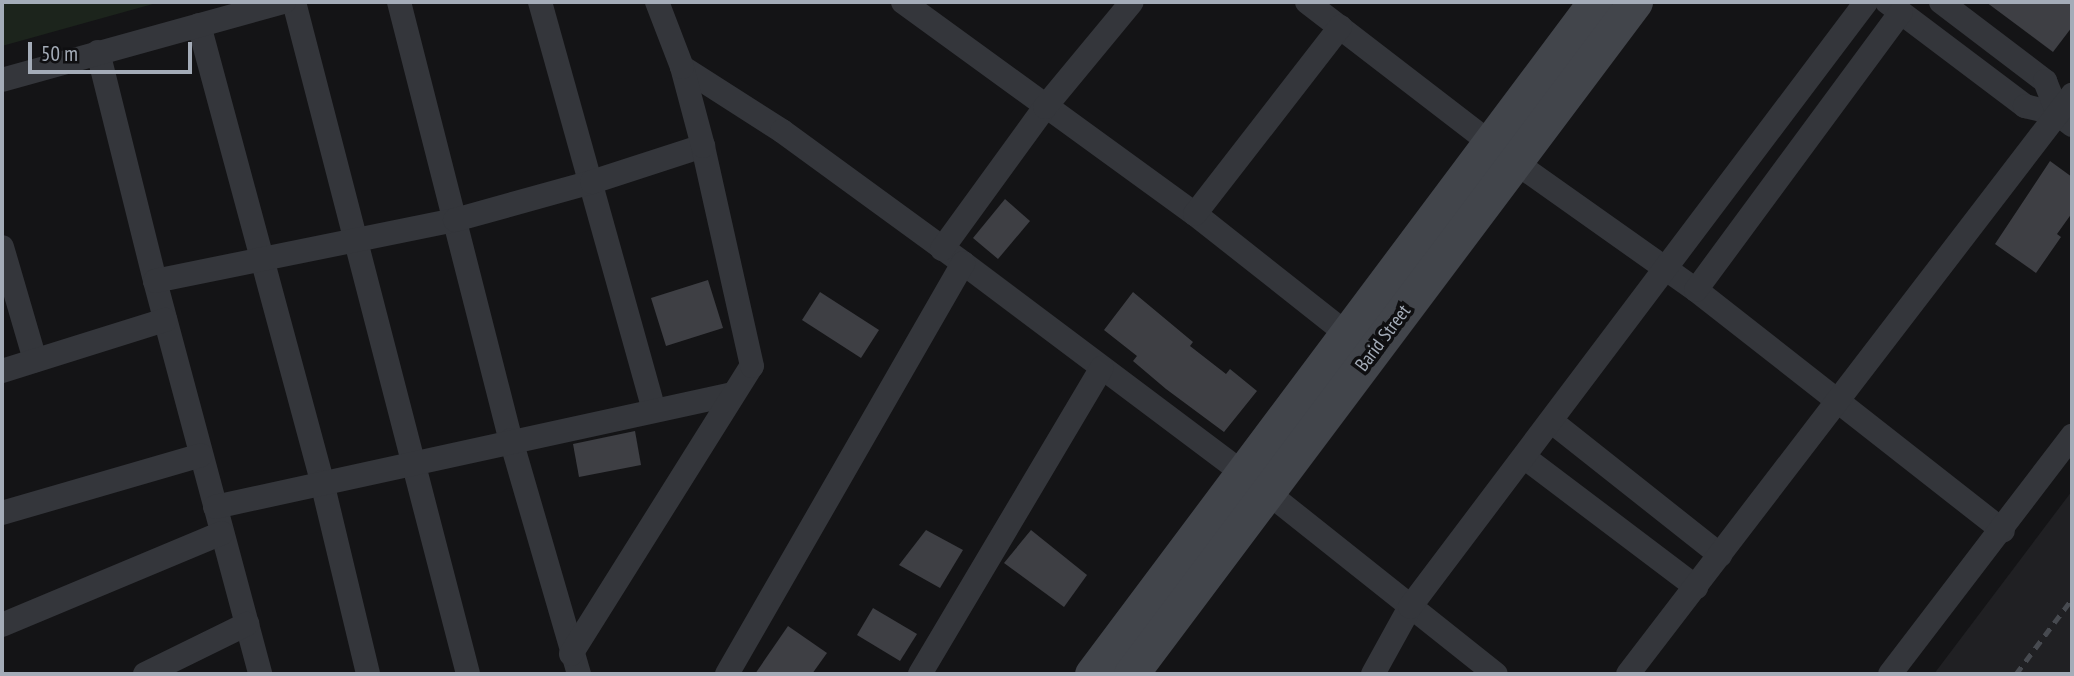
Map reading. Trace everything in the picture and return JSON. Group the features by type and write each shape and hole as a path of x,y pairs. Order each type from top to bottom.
{"main road":[{"name":"Barid Street","path":"1093,674 1254,484 1502,152 1595,2"},
{"name":"Barid Street","path":"1131,674 1347,334 1634,2"}],"street":[{"path":"2,80 284,2"},
{"path":"293,2 468,674"},
{"path":"399,2 511,440 575,664"},
{"path":"540,2 654,410"},
{"path":"575,664 752,366 704,146 682,67 657,2"},
{"path":"942,249 1045,107 1132,2"},
{"path":"1307,2 1502,152 1696,290 2003,531"},
{"path":"1373,674 1410,607 1866,2"},
{"path":"1941,2 2045,81 2067,111"},
{"path":"918,6 1045,107 1195,214 1347,334"},
{"path":"1696,290 1894,7 2025,106 2067,111"},
{"path":"199,25 322,482 368,674"},
{"path":"1195,214 1340,27"},
{"path":"98,52 165,320 260,674"},
{"path":"682,67 782,131 963,263 1254,484 1496,674"},
{"path":"1628,674 1836,402 2067,111"},
{"path":"155,281 455,220 592,183 704,146"},
{"path":"2,247 35,360"},
{"path":"727,674 963,263"},
{"path":"2,370 165,320"},
{"path":"920,674 1102,369"},
{"path":"215,507 414,461 733,394"},
{"path":"1551,421 1720,555"},
{"path":"1890,674 2003,531 2072,436"},
{"path":"2,513 201,455"},
{"path":"1524,457 1696,587"},
{"path":"2,624 222,533"},
{"path":"145,674 247,624"}],"shaded area":[{"path":"2,2 160,2 2,46"},
{"path":"2072,491 2072,674 1934,674"}],"building":[{"path":"1986,2 2072,2 2072,27 2053,52"},
{"path":"2050,161 2072,177 2072,213 2057,234 2061,237 2036,273 1995,244"},
{"path":"1005,199 1030,221 998,259 973,238"},
{"path":"708,280 723,328 666,346 651,298"},
{"path":"820,292 879,330 861,358 802,320"},
{"path":"1133,292 1193,342 1190,346 1226,374 1230,369 1257,391 1224,432 1133,361 1137,356 1104,330"},
{"path":"635,431 641,465 579,477 573,444"},
{"path":"926,530 963,550 940,588 899,565"},
{"path":"1031,530 1087,575 1064,607 1004,563"},
{"path":"873,608 917,634 900,661 857,635"},
{"path":"788,626 827,653 812,674 755,674"}],"railway":[{"path":"2016,674 2072,599"}]}
